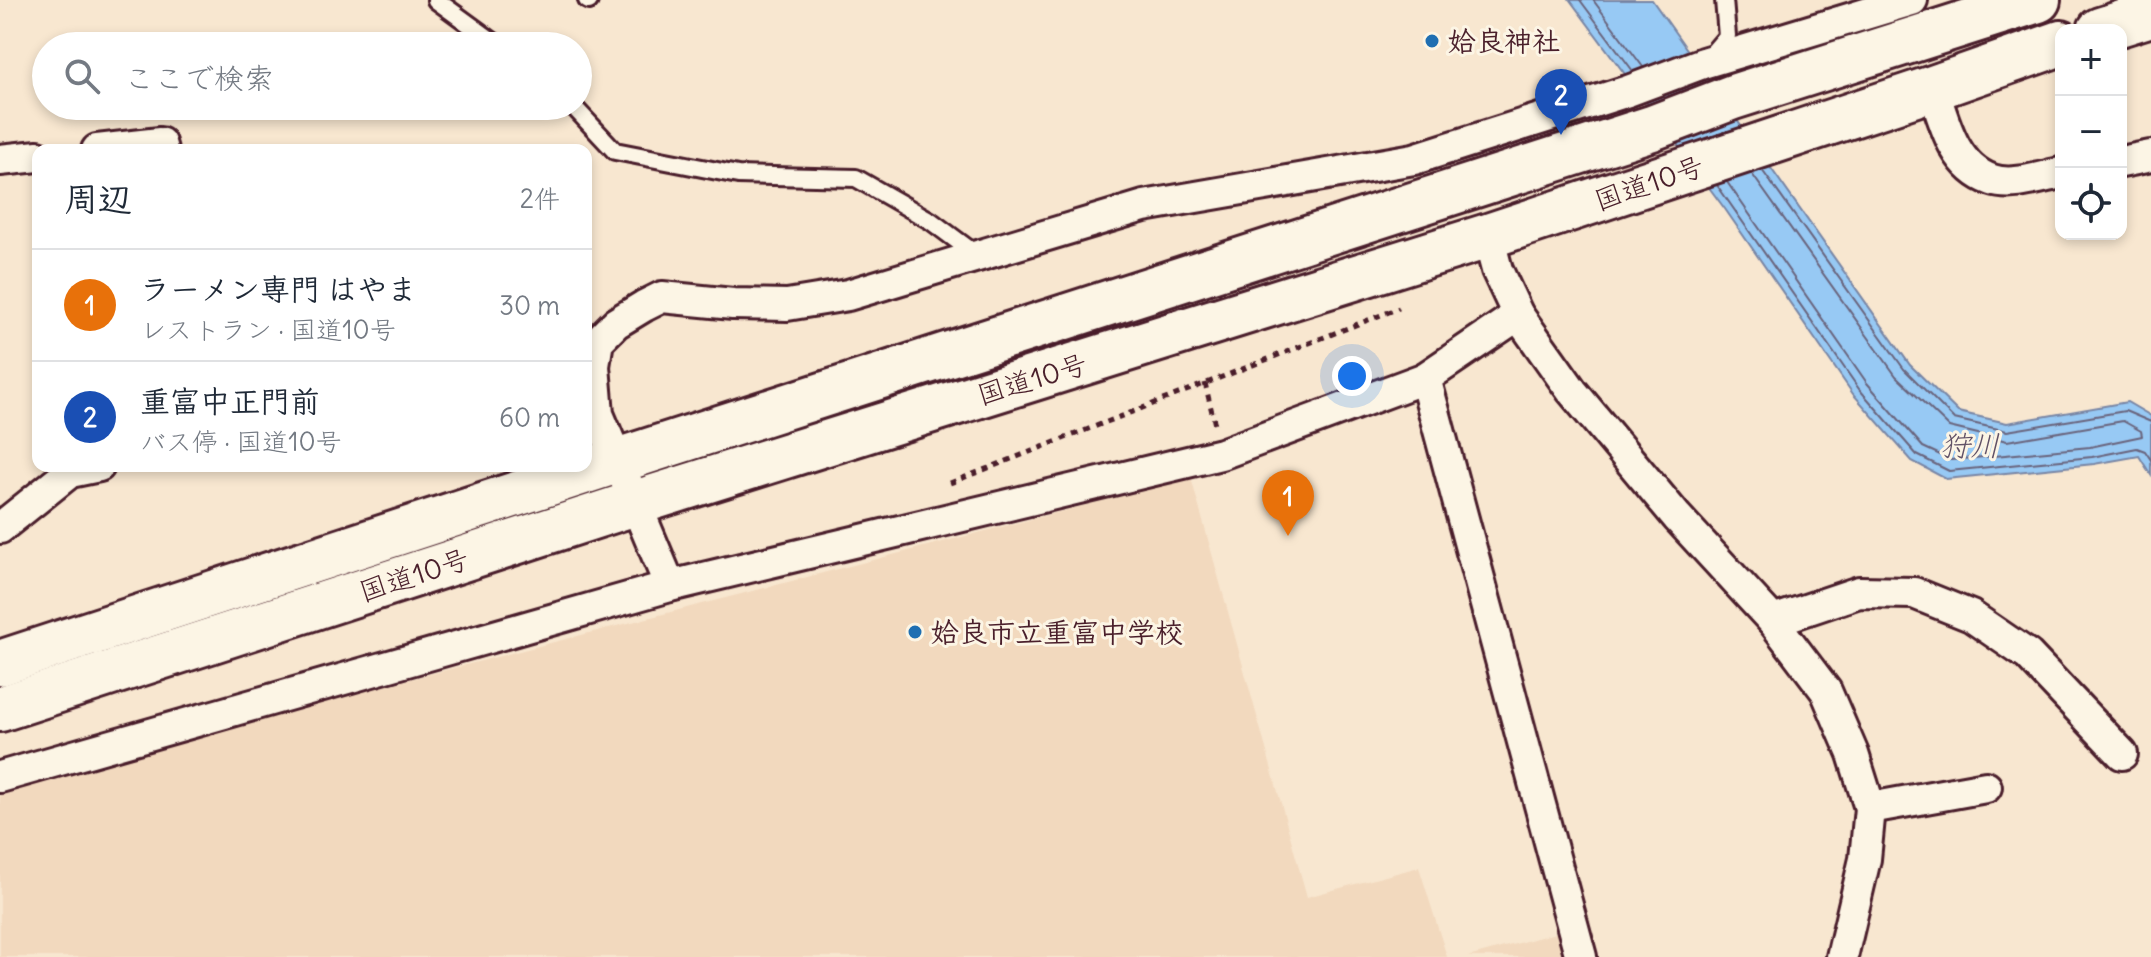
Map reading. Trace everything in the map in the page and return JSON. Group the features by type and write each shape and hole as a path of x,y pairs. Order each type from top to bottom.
{"highway":[{"name":"国道10号","path":"592,469 1652,128 1733,97 2038,0"},
{"path":"2119,24 2151,14"},
{"name":"国道10号","path":"0,709 635,503 1488,236 2055,45"},
{"name":"国道10号","path":"0,663 583,472"}],"street":[{"path":"670,586 598,414 594,366 598,341 616,323 662,297 733,304 787,305 848,295 1144,206 1414,159 1628,91 1703,63 1912,0"},
{"path":"1933,88 1950,142 1973,169 1994,181 2055,174"},
{"path":"2127,161 2151,156"},
{"path":"0,160 32,157"},
{"path":"1488,236 1497,270 1518,315 1572,391 1677,517 1773,621 1826,691 1853,754 1870,808 1865,859 1842,957"},
{"path":"0,777 670,586 1221,454 1425,378 1518,315"},
{"path":"1425,378 1581,957"},
{"path":"0,528 70,472"},
{"path":"1773,621 1859,592 1914,593 1971,616 2028,655 2122,754"},
{"path":"1870,808 1986,787"}],"lane":[{"path":"436,0 480,32"},
{"path":"1703,63 1727,36 1724,0"},
{"path":"586,120 615,151 738,175 856,178 931,221 978,256"}],"path":[{"path":"938,488 1409,304"},
{"path":"1205,383 1221,454"}],"shaded area":[{"name":"姶良市立重富中学校","path":"1191,478 1307,897 1419,867 1447,957 0,957 0,785"},
{"path":"1559,932 1567,957 1468,957"}],"water":[{"name":"狩川","path":"1570,0 1652,0 1910,365 1958,412 2007,423 2127,402 2151,416 2151,475 2139,456 2094,464 1946,479 1912,461 1853,394 1725,209"}],"place":[{"name":"姶良神社","path":"1432,41"},
{"name":"重富中正門前","path":"1561,135"},
{"name":"ラーメン専門 はやま","path":"1288,536"},
{"name":"姶良市立重富中学校","path":"915,632"}]}
